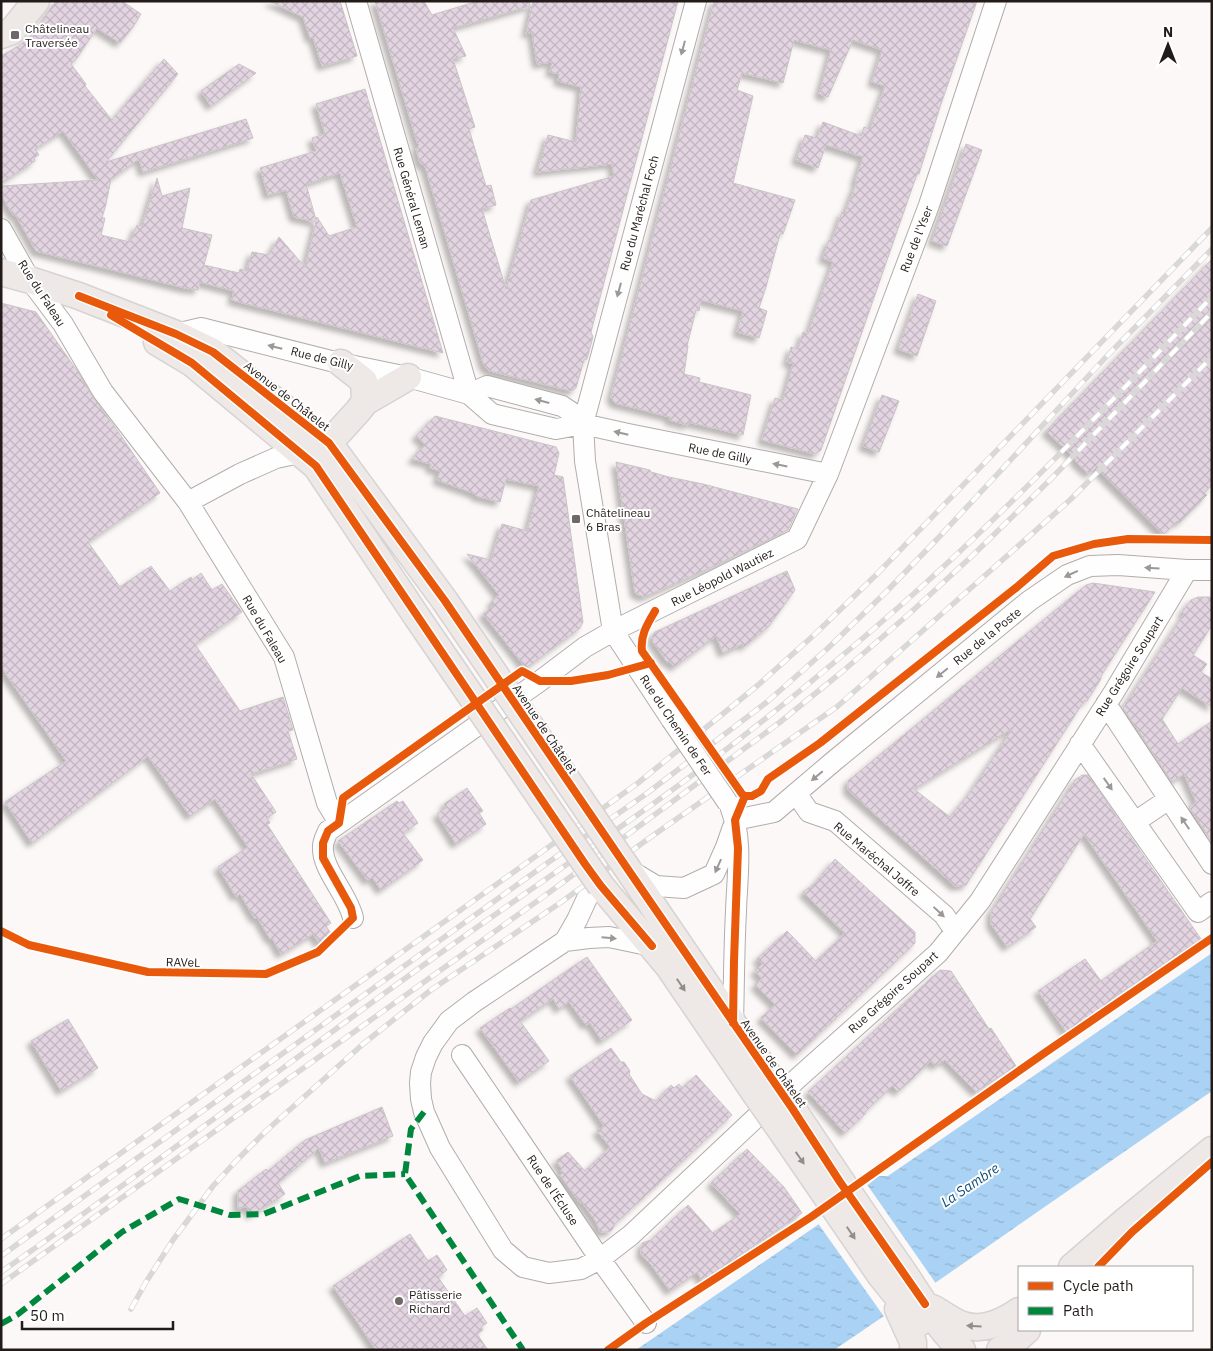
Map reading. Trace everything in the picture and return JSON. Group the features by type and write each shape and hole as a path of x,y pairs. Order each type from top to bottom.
{"main road":[{"path":"1,36 12,30 36,1"},
{"path":"1,272 79,296"},
{"name":"Avenue de Châtelet","path":"79,296 176,334 213,352 329,443 445,601 733,1023 763,1086"},
{"name":"Avenue de Châtelet","path":"79,296 192,362 316,466 586,864 595,890 652,946 763,1086 939,1350"},
{"path":"341,363 364,381 365,402"},
{"path":"300,453 329,443 365,402 408,377"},
{"path":"1073,1266 1212,1150"},
{"path":"1099,1266 1132,1232 1212,1162"},
{"name":"Avenue de Châtelet","path":"832,1187 881,1276 913,1312 962,1350"},
{"path":"913,1350 913,1312 974,1327 990,1326 1008,1319 1018,1312"},
{"path":"1000,1350 1009,1346 1026,1331"}],"street":[{"name":"Rue Général Leman","path":"356,1 469,394"},
{"name":"Rue du Maréchal Foch","path":"583,424 696,1"},
{"name":"Rue de l'Yser","path":"828,474 929,206 996,1"},
{"name":"Rue du Faleau","path":"1,230 30,280 62,324 103,392 188,502 284,657 328,803 339,822"},
{"name":"Rue de Gilly","path":"176,334 201,328 341,363 408,377 469,394 492,414 556,429 583,424 828,474"},
{"name":"Rue du Chemin de Fer","path":"583,424 585,461 613,631 732,812"},
{"path":"188,502 240,474 276,458 300,453"},
{"name":"Rue Léopold Wautiez","path":"353,918 351,908 323,858 322,843 328,831 586,647 613,631 797,539 828,474"},
{"name":"Rue de la Poste","path":"732,812 774,812 1029,602 1067,575 1090,566 1118,565 1212,570"},
{"name":"Rue Grégoire Soupart","path":"565,941 449,1021 433,1043 426,1057 420,1083 424,1112 440,1148 503,1250 523,1267 549,1273 580,1269 600,1259 631,1235 798,1078 938,953 980,901 1106,704 1187,570"},
{"path":"1106,704 1212,864"},
{"path":"1080,744 1198,912 1212,902"},
{"name":"Rue Maréchal Joffre","path":"796,793 810,812 835,821 944,915 955,931"},
{"path":"1135,822 1169,799"},
{"path":"627,868 656,886 684,888 714,874 726,847 732,812"},
{"path":"732,812 738,848 733,1023"},
{"path":"565,941 595,890"},
{"path":"565,941 609,937 652,946"},
{"name":"Rue de l'Écluse","path":"462,1055 600,1259 646,1323"}],"water":[{"name":"La Sambre","path":"1212,953 1212,1091 935,1283 834,1350 636,1350 819,1224 879,1176 888,1176"}],"pier":[{"path":"866,1183 937,1285 885,1318 817,1222"}],"building":[{"path":"56,1 122,1 141,14 120,43 97,28 71,64 86,84 85,86 112,120 164,59 178,74 106,162 246,119 253,138 143,172 139,159 111,179 102,218 105,218 101,235 130,242 137,225 142,226 157,178 162,196 190,188 182,228 212,235 204,265 239,273 240,269 247,271 252,252 269,255 279,237 305,267 316,222 294,217 286,190 268,195 260,168 316,151 312,138 325,134 316,104 365,89 443,353 232,300 234,291 200,282 198,290 189,289 36,251 15,214 13,215 1,195 1,186 98,180 63,131 35,149 39,155 34,158 35,161 1,183 1,56 20,45 34,33","holes":["340,173 357,227 329,236 317,217 316,220 306,184"]},
{"path":"269,1 340,1 357,56 322,66 313,37 310,38 303,17"},
{"path":"375,1 424,1 432,15 478,1 529,1 530,6 453,28 466,56 453,59 475,127 469,129 486,186 491,185 496,205 482,209 506,289 531,200 614,176 612,164 537,172 548,135 576,142 581,87 558,81 559,74 550,72 552,62 537,64 532,32 526,34 533,1 678,1 591,332 593,337 587,359 584,360 576,388 571,391 490,371 484,366 425,166 420,163 416,148 419,145"},
{"path":"714,1 977,1 919,174 917,174 821,450 815,454 762,440 775,398 783,400 793,364 787,362 791,347 798,349 803,332 808,334 833,262 823,258 829,240 832,241 842,212 845,213 857,181 855,181 863,157 826,145 818,168 796,160 805,135 817,138 823,122 861,136 864,127 870,129 885,86 872,82 882,50 853,40 828,97 819,94 831,50 794,40 783,83 742,73 737,90 753,96 733,183 795,200 783,234 780,234 759,308 767,311 759,338 737,332 743,311 701,300 699,311 696,310 687,346 684,374 700,378 699,382 751,395 743,435 688,422 688,425 669,420 670,417 615,403 611,397"},
{"path":"239,64 256,73 211,106 201,91"},
{"path":"966,144 982,150 947,246 932,241"},
{"path":"1212,259 1212,485 1204,493 1207,495 1179,523 1177,521 1163,535 1096,468 1089,474 1046,431"},
{"path":"918,294 936,301 917,356 898,349"},
{"path":"1,303 36,312 160,493 88,542 120,587 151,566 170,591 191,577 192,580 201,573 212,590 222,584 242,612 195,644 240,711 283,697 293,730 288,731 297,759 251,774 276,812 267,818 270,823 267,824 331,923 326,926 332,935 319,943 313,934 281,954 257,917 255,919 240,894 236,897 218,867 248,847 215,799 190,816 148,756 32,843 5,802 66,761 1,667"},
{"path":"882,395 899,401 879,452 863,446"},
{"path":"435,416 556,447 559,453 554,475 563,477 583,622 580,628 526,668 483,614 494,605 491,602 499,595 467,554 491,560 502,524 527,531 539,486 506,479 500,502 476,496 476,494 437,480 440,471 430,468 431,464 412,459 425,444 416,436"},
{"path":"616,462 798,509 788,530 710,568 644,597 635,593"},
{"path":"787,571 795,590 769,626 744,647 742,644 723,653 716,636 674,667 669,661 667,662 653,642 652,636 655,632"},
{"path":"1093,583 1155,592 1087,701 1084,701 966,885 955,886 848,790 848,781 1086,585","holes":["1013,728 969,794 950,817 914,789"]},
{"path":"1198,597 1212,597 1212,625 1193,655 1207,664 1201,672 1212,679 1212,707 1182,688 1162,719 1178,744 1212,721 1212,842 1189,807 1196,802 1184,774 1172,782 1123,708 1184,614 1182,612 1191,600"},
{"path":"1082,775 1088,775 1201,939 1066,1032 1038,991 1085,959 1101,981 1157,941 1084,834 1030,919 1036,927 1007,947 991,924 991,912 1075,780"},
{"path":"467,788 483,811 479,813 486,824 456,844 437,814 446,808 444,804"},
{"path":"397,801 399,803 403,801 418,823 403,833 423,860 381,890 372,877 368,881 338,841"},
{"path":"835,859 915,932 915,943 797,1055 761,1018 775,1005 755,985 762,979 755,971 762,964 757,959 787,931 816,961 845,933 803,892 815,883"},
{"path":"587,957 632,1020 602,1041 590,1023 586,1025 569,1002 559,1009 553,999 520,1021 549,1061 519,1082 480,1028"},
{"path":"940,970 951,971 1016,1066 976,1092 945,1060 935,1066 931,1061 898,1092 892,1086 845,1133 808,1092"},
{"path":"68,1019 98,1068 61,1091 31,1041"},
{"path":"611,1048 621,1062 624,1062 630,1071 629,1074 642,1094 656,1101 671,1085 674,1088 679,1084 682,1088 696,1075 732,1115 615,1224 612,1230 600,1232 596,1222 582,1202 580,1203 560,1175 562,1169 556,1161 568,1152 585,1171 610,1147 597,1131 604,1126 570,1076"},
{"path":"382,1107 393,1136 325,1163 319,1148 278,1183 285,1194 251,1215 247,1207 238,1208 238,1191 266,1169 268,1171 305,1140"},
{"path":"747,1149 784,1187 802,1213 702,1281 697,1272 670,1291 641,1254 642,1243 651,1240 688,1205 713,1233 740,1214 711,1183"},
{"name":"Pâtisserie Richard","path":"410,1234 428,1261 437,1255 447,1270 438,1277 465,1316 477,1308 487,1323 481,1327 483,1330 477,1334 488,1350 376,1350 333,1286"}],"railway":[{"path":"1,1239 638,783 757,686 814,635 875,576 1212,228"},
{"path":"1,1256 646,794 767,702 827,649 887,591 1106,357 1212,249"},
{"path":"1,1272 152,1165 462,937 650,806 778,709 900,606 981,532 1212,297"},
{"path":"1,1284 543,897 779,723 909,614 972,556 1050,480 1212,312"},
{"path":"131,1309 173,1240 213,1186 266,1131 363,1044 431,990 560,903 838,706 1070,500 1212,357"}],"marked path":[{"path":"424,1112 411,1129 405,1174 523,1350"},
{"path":"1,1324 17,1315 122,1232 179,1199 230,1215 264,1214 360,1176 405,1174"}],"cycle path":[{"path":"79,296 176,334 213,352 329,443 445,601 925,1304"},
{"path":"111,315 192,363 316,466 585,864 601,886 652,946"},
{"path":"655,611 643,634 642,651 742,794 752,796 761,791 768,779 820,743 1017,587 1053,556 1094,544 1128,539 1212,540"},
{"name":"RAVeL","path":"1,931 29,945 148,972 266,974 318,952 353,918 351,908 323,858 323,843 328,831 339,823 343,798 522,671 540,681 571,681 608,675 651,663"},
{"path":"733,1023 738,848 735,820 745,796"},
{"path":"608,1350 646,1323 811,1217 1212,938"},
{"path":"1099,1266 1132,1232 1212,1162"}],"place":[{"name":"Châtelineau Traversée","path":"15,35"},
{"name":"Châtelineau 6 Bras","path":"576,519"},
{"name":"Pâtisserie Richard","path":"399,1301"}]}
